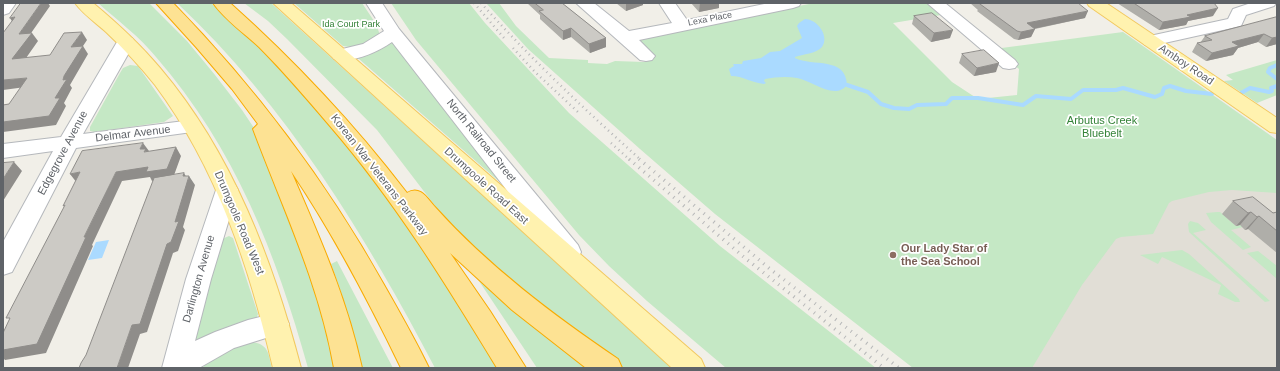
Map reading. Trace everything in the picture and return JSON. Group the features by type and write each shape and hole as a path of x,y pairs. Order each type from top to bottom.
{"highway":[{"path":"164,3 209,49 282,142 324,205 366,277 415,368"},
{"name":"Korean War Veterans Parkway","path":"221,3 290,68 347,132 388,184 440,256 462,288 512,368"},
{"path":"252,102 329,291 344,344 348,368"},
{"path":"347,132 411,193 440,228 509,294 566,339 608,368"}],"main road":[{"name":"Drumgoole Road West","path":"83,3 126,42 161,81 192,126 227,190 260,273 276,324 287,368"},
{"name":"Drumgoole Road East","path":"281,3 692,368"},
{"name":"Amboy Road","path":"1095,3 1277,127"}],"street":[{"path":"3,10 8,3"},
{"name":"North Railroad Street","path":"374,3 393,32 589,278"},
{"path":"584,3 626,37 646,56"},
{"path":"667,3 682,25"},
{"name":"Lexa Place","path":"626,37 793,3"},
{"path":"935,3 1009,64"},
{"path":"1151,41 1235,22 1233,9 1268,3"},
{"path":"340,55 360,52 371,48 393,32"},
{"name":"Edgegrove Avenue","path":"3,265 69,142 126,42"},
{"name":"Delmar Avenue","path":"3,151 192,126"},
{"name":"Darlington Avenue","path":"177,368 182,338 227,190"},
{"path":"177,368 201,350 212,344 236,334 276,324"}],"shaded area":[{"path":"1277,176 1277,368 946,368 1158,199"}],"green space":[{"path":"98,3 149,3 187,41 242,110 258,134 289,202 341,368 308,368 296,325 267,243 250,204 209,128 184,92 150,50"},
{"path":"177,3 211,3 271,58 329,123 383,190 421,244 500,368 435,368 381,270 352,221 321,174 254,84 217,43"},
{"path":"244,3 271,3 673,368 622,368 598,352 465,245 377,130 287,39 268,21"},
{"name":"Ida Court Park","path":"294,3 362,3 376,24 380,35 373,42 350,47 343,46"},
{"path":"391,3 469,3 485,23 569,113 720,246 876,368 726,368 647,301 609,266 579,235 416,40"},
{"name":"Arbutus Creek Bluebelt","path":"486,3 499,3 516,26 549,58 588,60 588,63 607,64 615,61 644,62 653,57 639,43 639,38 814,3 927,3 941,15 893,23 952,82 978,99 1017,95 1019,69 994,49 1123,32 1277,140 1277,193 1232,190 1209,192 1172,201 1169,203 1153,234 1121,237 1116,239 1082,285 1032,368 913,368 715,214 528,49"},
{"path":"394,42 505,185 502,184 358,57"},
{"path":"1277,60 1277,95 1257,103 1224,81 1233,80 1226,75"},
{"path":"130,65 138,66 173,116 164,122 95,132 90,131 90,127 123,68"},
{"path":"1220,212 1236,226 1240,225 1243,227 1231,230 1251,247 1243,250 1211,222 1206,213"},
{"path":"1190,221 1198,223 1206,230 1193,233 1270,301 1265,302 1189,232 1188,224"},
{"path":"229,236 233,238 258,314 256,319 194,342 194,334 222,239"},
{"path":"1182,250 1189,254 1239,299 1240,302 1235,302 1218,294 1221,285 1162,257 1158,264 1140,255"},
{"path":"1258,251 1277,266 1277,279 1247,253"},
{"path":"337,261 393,368 360,368 355,341 331,264"},
{"path":"473,272 594,368 537,368"},
{"path":"251,342 261,345 267,350 272,368 202,368 217,353"}],"water":[{"path":"805,19 818,25 823,33 824,43 822,47 816,51 795,58 802,61 835,66 841,70 845,76 847,85 842,89 836,91 830,90 793,77 765,79 764,81 766,83 764,84 731,76 729,69 734,66 733,64 742,64 743,61 761,58 770,52 780,51 802,38 797,26"},
{"path":"109,240 102,258 88,260 96,242"}],"building":[{"path":"21,3 41,3 19,34 32,33 12,59 50,55 64,33 82,32 71,47 83,46 64,76 63,80 67,79 55,98 60,98 49,116 3,122 3,105 9,104 27,78 3,80 3,33 15,17 10,18"},
{"path":"535,3 562,3 606,38 589,44 571,28 563,31 539,11 543,10"},
{"path":"1078,3 1088,11 1027,23 1035,29 1021,32 1017,31 980,4"},
{"path":"1134,3 1214,3 1218,8 1187,15 1191,17 1163,22"},
{"path":"932,13 953,30 934,33 914,16"},
{"path":"1277,17 1277,37 1272,38 1264,34 1232,42 1239,46 1212,53 1197,43 1212,40 1205,36"},
{"path":"984,50 999,63 977,68 962,54"},
{"path":"143,143 140,149 146,149 144,152 176,147 167,169 146,172 148,167 116,172 84,237 86,237 37,344 3,350 3,333 10,318 6,318 65,205 63,206 80,172 70,174 82,151"},
{"path":"14,162 3,179 3,163"},
{"path":"184,173 183,176 189,176 175,222 179,221 171,242 167,244 140,324 132,325 117,368 79,368 86,355 154,178"},
{"path":"1253,197 1273,213 1277,212 1277,231 1259,216 1257,217 1251,212 1248,213 1233,201"}],"waterway":[{"path":"1277,65 1270,68 1268,72 1277,79"},
{"path":"847,85 868,92 881,104 894,108 909,109 917,105 946,104 952,98 978,98 1023,105 1036,96 1071,99 1083,90 1116,90 1123,88 1155,97 1162,94 1164,88 1170,86 1186,91 1212,94"},
{"path":"1241,93 1250,88 1269,92 1272,91 1271,88 1277,86"}],"railway":[{"path":"474,3 504,38"},
{"path":"481,3 559,84 641,160"},
{"path":"513,48 535,72 579,113"},
{"path":"611,143 630,160"},
{"path":"629,159 745,258 884,368"},
{"path":"639,159 770,269 899,368"}],"place":[{"name":"Our Lady Star of the Sea School","path":"893,255"}]}
